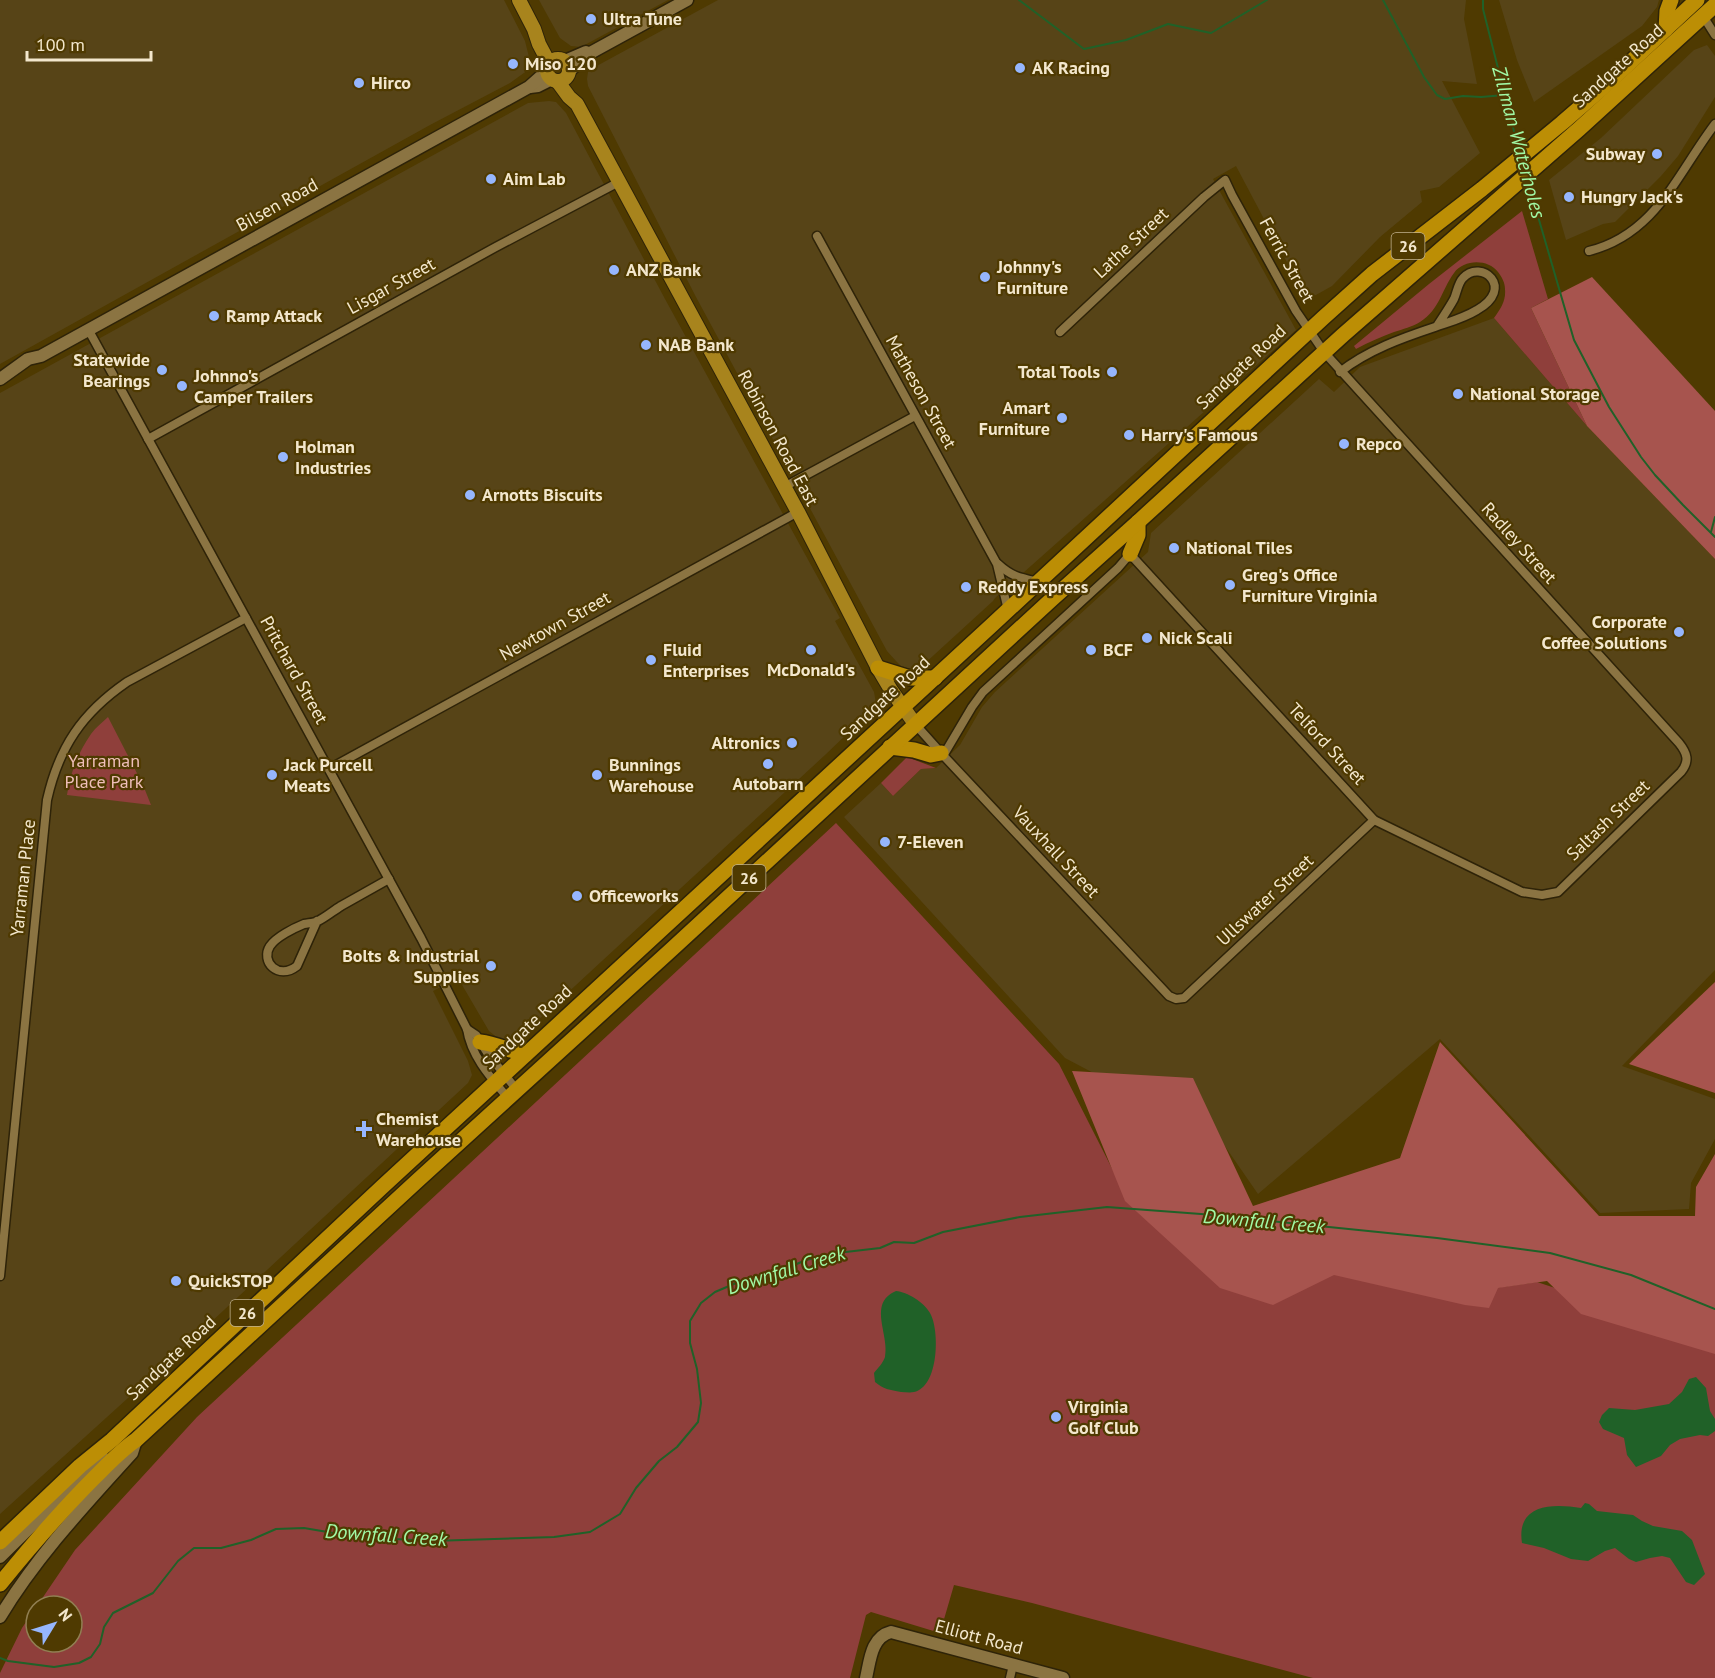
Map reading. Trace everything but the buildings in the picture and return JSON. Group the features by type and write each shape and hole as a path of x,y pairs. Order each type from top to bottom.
{"highway":[{"path":"1666,29 1667,11 1671,0"},
{"name":"Sandgate Road","path":"0,1542 1372,274 1537,145 1666,29 1704,6"},
{"name":"Sandgate Road","path":"0,1584 26,1551 125,1447 136,1440 1046,604 1324,352 1543,160 1704,6"},
{"path":"1130,554 1138,535 1138,522"},
{"path":"878,668 910,678 935,678"},
{"path":"891,747 914,750 931,756 942,755"},
{"path":"480,1042 493,1043 508,1050 526,1054"}],"main road":[{"name":"Robinson Road East","path":"519,0 539,44 576,95 577,104 618,182 798,512 878,668 915,724"}],"street":[{"name":"Bilsen Road","path":"3,377 28,359 42,356 529,87 538,86 585,52 592,52 687,0"},
{"path":"1704,6 1715,35"},
{"path":"1589,250 1615,242 1651,214 1678,181 1715,124"},
{"name":"Ferric Street","path":"1226,180 1237,205 1309,331 1324,352"},
{"name":"Lathe Street","path":"1060,332 1204,197 1226,180"},
{"name":"Lisgar Street","path":"148,439 618,182"},
{"name":"Matheson Street","path":"817,236 997,564 1008,610"},
{"path":"1340,372 1362,356 1462,318 1487,304 1495,292 1496,286 1493,280 1482,272 1468,273 1461,280 1454,299 1437,326"},
{"name":"Pritchard Street","path":"88,329 425,945 467,1029 477,1055 512,1094"},
{"name":"Radley Street","path":"1324,352 1679,743 1688,758"},
{"path":"784,487 915,416"},
{"name":"Newtown Street","path":"329,769 798,512"},
{"path":"942,755 983,692 1118,568 1130,554"},
{"name":"Telford Street","path":"1130,554 1374,820 1522,892 1542,895"},
{"path":"997,564 1016,577 1039,582"},
{"name":"Yarraman Place","path":"0,1276 47,800 59,760 68,742 91,712 127,682 246,618"},
{"name":"Vauxhall Street","path":"915,724 1169,996 1176,999"},
{"name":"Saltash Street","path":"1542,895 1558,892 1681,772 1688,758"},
{"name":"Ullswater Street","path":"1176,999 1184,998 1374,820"},
{"path":"317,921 297,966 282,972 272,967 267,953 272,943 304,924 317,921 389,879"},
{"name":"Pritchard Street","path":"467,1029 476,1035 500,1079"},
{"name":"Sandgate Road","path":"0,1557 104,1453 112,1440"},
{"name":"Sandgate Road","path":"0,1617 19,1587 50,1548 132,1453 136,1440"},
{"name":"Elliott Road","path":"866,1678 875,1644 878,1638 885,1633 896,1633 1063,1678"},
{"path":"1010,1678 1013,1665"}],"shaded area":[{"path":"0,0 504,0 525,41 530,61 528,70 510,83 430,125 0,364"},
{"path":"539,0 668,0 581,47 571,46 560,38"},
{"path":"718,0 1466,0 1464,19 1477,84 1442,81 1480,153 1439,187 1420,191 1422,202 1380,237 1332,286 1307,300 1236,166 1213,179 1296,330 923,665 913,669 907,668 901,666 887,651 696,297 588,86 588,72 593,68"},
{"path":"1499,0 1659,0 1657,7 1642,26 1534,102 1517,60"},
{"path":"1707,45 1715,56 1715,97 1678,156 1615,222 1603,224 1566,240 1549,180 1601,138 1694,50"},
{"path":"556,102 566,113 840,618 835,621 874,692 876,703 874,708 825,755 523,1034 510,1040 499,1039 489,1031 458,978 433,991 468,1061 472,1075 468,1083 181,1350 0,1514 0,393 528,103"},
{"path":"1592,277 1715,411 1715,559 1587,426 1531,308"},
{"path":"1494,318 1587,426 1715,559 1715,970 1622,1066 1715,1099 1715,1139 1691,1183 1689,1209 1600,1213 1440,1039 1258,1194 1202,1113 1120,1087 1065,1058 844,817 881,783 893,796 921,769 936,768 960,745 982,707 995,692 1148,552 1151,533 1319,379 1334,392 1360,367"},
{"path":"1715,982 1715,1093 1629,1064"},
{"path":"1440,1042 1599,1216 1695,1216 1696,1187 1715,1154 1715,1354 1581,1314 1547,1281 1498,1288 1489,1308 1465,1305 1334,1275 1273,1305 1220,1288 1125,1201 1072,1071 1193,1078 1253,1206 1400,1158"},
{"path":"896,1291 924,1305 930,1313 935,1332 933,1369 922,1388 912,1392 890,1390 875,1382 874,1373 885,1357 886,1348 881,1311 887,1296"},
{"path":"1696,1377 1706,1388 1710,1411 1715,1419 1715,1431 1708,1436 1700,1435 1680,1439 1670,1445 1661,1456 1636,1467 1627,1455 1624,1438 1603,1429 1599,1422 1602,1415 1609,1408 1635,1410 1669,1404 1682,1392 1689,1379"},
{"path":"1585,1503 1597,1511 1633,1515 1653,1526 1682,1531 1692,1540 1705,1574 1694,1585 1686,1582 1670,1558 1662,1556 1636,1562 1615,1548 1588,1561 1571,1559 1544,1548 1522,1543 1522,1530 1530,1513 1548,1507 1581,1508"}],"green space":[{"path":"1522,211 1548,299 1531,308 1587,426 1494,318 1504,301 1505,287 1499,274 1488,265 1476,262 1458,268 1436,306 1420,322 1356,349 1354,346"},
{"name":"Yarraman Place Park","path":"108,717 151,805 67,795 73,771 83,748 93,731"},
{"path":"907,757 936,768 921,769 893,796 881,783"},
{"name":"Virginia Golf Club","path":"836,823 1059,1064 1131,1206 1346,1251 1447,1295 1537,1282 1709,1339 1715,1330 1715,1678 1313,1678 1032,1603 954,1585 940,1633 871,1612 866,1615 850,1678 0,1678 0,1673 24,1625 24,1654 84,1654 84,1594 45,1594 75,1550 197,1417"}],"waterway":[{"path":"1019,0 1084,49 1126,40 1168,24 1211,33 1267,0"},
{"path":"1383,0 1424,77 1437,95 1445,99 1505,95"},
{"name":"Zillman Waterholes","path":"1483,0 1483,9 1519,151"},
{"path":"1528,182 1574,340 1609,407 1655,475 1715,537"},
{"path":"1711,532 1715,517"},
{"name":"Downfall Creek","path":"0,1658 54,1667 79,1663 91,1657 100,1644 104,1627 113,1613 153,1593 178,1561 194,1548 221,1548 251,1540 276,1529 304,1528 357,1537 432,1541 554,1537 590,1532 620,1514 636,1488 659,1461 677,1447 698,1422 701,1403 697,1369 690,1343 690,1321 701,1303 715,1292 748,1278 778,1272 806,1260 837,1253 880,1248 894,1242 914,1243 943,1232 1020,1217 1107,1207 1201,1214 1437,1238 1550,1253 1631,1275 1715,1309"}],"place":[{"name":"Ultra Tune","path":"591,19"},
{"name":"Miso 120","path":"513,64"},
{"name":"AK Racing","path":"1020,68"},
{"name":"Hirco","path":"359,83"},
{"name":"Subway","path":"1657,154"},
{"name":"Aim Lab","path":"491,179"},
{"name":"Hungry Jack's","path":"1569,197"},
{"name":"ANZ Bank","path":"614,270"},
{"name":"Johnny's Furniture","path":"985,277"},
{"name":"Ramp Attack","path":"214,316"},
{"name":"NAB Bank","path":"646,345"},
{"name":"Statewide Bearings","path":"162,370"},
{"name":"Total Tools","path":"1112,372"},
{"name":"Johnno's Camper Trailers","path":"182,386"},
{"name":"National Storage","path":"1458,394"},
{"name":"Amart Furniture","path":"1062,418"},
{"name":"Harry's Famous","path":"1129,435"},
{"name":"Repco","path":"1344,444"},
{"name":"Holman Industries","path":"283,457"},
{"name":"Arnotts Biscuits","path":"470,495"},
{"name":"National Tiles","path":"1174,548"},
{"name":"Greg's Office Furniture Virginia","path":"1230,585"},
{"name":"Reddy Express","path":"966,587"},
{"name":"Corporate Coffee Solutions","path":"1679,632"},
{"name":"Nick Scali","path":"1147,638"},
{"name":"McDonald's","path":"811,650"},
{"name":"BCF","path":"1091,650"},
{"name":"Fluid Enterprises","path":"651,660"},
{"name":"Altronics","path":"792,743"},
{"name":"Autobarn","path":"768,764"},
{"name":"Jack Purcell Meats","path":"272,775"},
{"name":"Bunnings Warehouse","path":"597,775"},
{"name":"7-Eleven","path":"885,842"},
{"name":"Officeworks","path":"577,896"},
{"name":"Bolts & Industrial Supplies","path":"491,966"},
{"name":"Chemist Warehouse","path":"364,1129"},
{"name":"QuickSTOP","path":"176,1281"},
{"name":"Virginia Golf Club","path":"1056,1417"}]}
